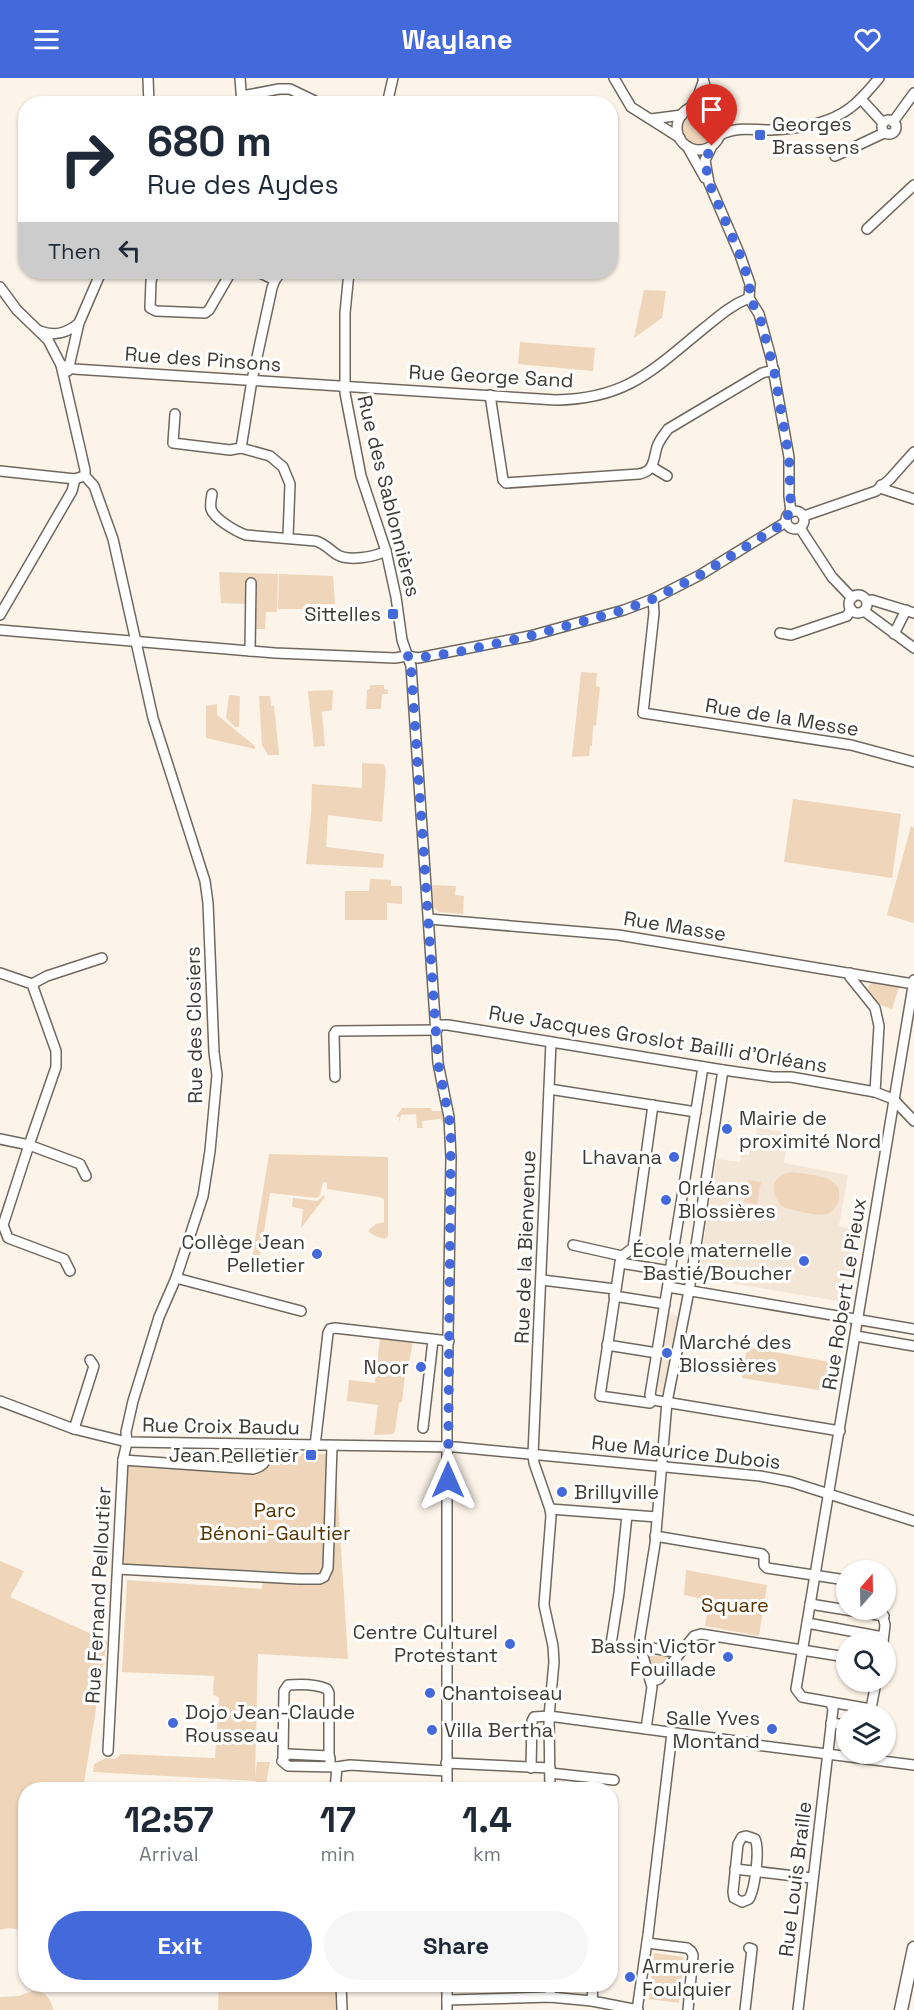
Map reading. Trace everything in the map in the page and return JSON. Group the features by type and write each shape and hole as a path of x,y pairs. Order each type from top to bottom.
{"main road":[{"path":"901,2010 914,1948"}],"street":[{"path":"148,78 149,96"},
{"path":"240,78 242,96"},
{"path":"389,96 393,78"},
{"path":"614,78 631,107 680,138 687,146 709,183 740,255 750,284 749,298 759,314 774,370 789,457 791,512"},
{"path":"720,135 737,129 770,130 802,127 830,118 849,109 879,78"},
{"path":"680,138 678,126 682,115 698,96 703,80"},
{"path":"703,80 714,112 721,122 720,135 705,160 709,183"},
{"path":"255,96 279,89 290,89 304,96"},
{"path":"835,156 887,126 914,93"},
{"path":"861,99 887,126"},
{"path":"690,108 704,106 714,112"},
{"path":"651,119 682,115"},
{"path":"687,146 699,150 712,146"},
{"path":"867,229 914,185"},
{"path":"65,366 79,322 98,279"},
{"path":"152,279 150,308 156,311 205,313 227,279"},
{"name":"Rue des Sablonnières","path":"348,279 345,313 344,385 361,476 386,552 402,640 411,667 438,1063 451,1128 447,1782"},
{"path":"241,448 252,380 275,280"},
{"path":"0,287 16,310 48,340 65,366 66,382 85,470 0,615"},
{"name":"Rue George Sand","path":"344,385 587,399 612,392 640,379 727,309 749,298"},
{"path":"35,328 48,334 60,334 70,330 79,322"},
{"path":"60,334 68,345 70,356"},
{"name":"Rue des Pinsons","path":"65,366 74,369 344,385"},
{"path":"490,395 503,480 506,483 639,474 645,473 652,466 657,447 668,429 762,372 774,370"},
{"path":"175,414 173,443 230,450 241,448 270,456 283,467 290,484 288,537"},
{"path":"804,516 876,491 914,452"},
{"path":"652,466 667,476"},
{"path":"0,471 80,478"},
{"name":"Rue des Closiers","path":"80,478 94,486 113,539 134,642 153,718 205,881 211,947 214,1052 217,1075 203,1196 176,1278 159,1317 133,1401 126,1432 128,1442"},
{"path":"881,485 883,489 914,499"},
{"path":"212,494 213,514 246,535 288,537 324,543 336,554 350,558 386,552"},
{"path":"798,511 804,516 804,522 800,528 791,529 786,522 791,512 798,511"},
{"path":"0,630 250,651 418,658 530,636 610,615 653,599 700,575 786,522"},
{"path":"800,528 832,577 852,598"},
{"path":"250,583 250,651"},
{"path":"894,634 910,612 872,600 866,606 856,613 849,605 852,598 859,595 866,606 894,634 914,648"},
{"name":"Rue de la Messe","path":"653,599 654,613 643,713 851,745 914,762"},
{"path":"780,633 791,635 847,615 851,609"},
{"name":"Rue Masse","path":"429,919 618,935 914,982"},
{"path":"0,973 32,984 47,976 102,958"},
{"path":"850,972 850,977 874,1008 879,1026 875,1092"},
{"name":"Rue Robert Le Pieux","path":"830,1702 802,1697 796,1689 914,982"},
{"path":"32,984 56,1051 56,1067 3,1225 8,1238 64,1259 70,1271"},
{"name":"Rue Jacques Groslot Bailli d'Orléans","path":"335,1077 334,1034 336,1031 436,1028 448,1024 703,1067 773,1077 791,1077 875,1092 893,1099"},
{"name":"Rue de la Bienvenue","path":"550,1509 534,1463 534,1455 551,1042"},
{"path":"653,1400 650,1395 703,1067"},
{"path":"646,1729 652,1690 640,1646 655,1536 667,1402 689,1291 723,1070"},
{"path":"549,1089 696,1112"},
{"path":"893,1099 914,1121"},
{"path":"653,1105 633,1248 621,1260 600,1396 650,1403 653,1400 667,1402 840,1431"},
{"path":"0,1139 29,1145 80,1164 86,1176"},
{"path":"677,1225 698,1228"},
{"path":"573,1245 621,1260 670,1271"},
{"path":"633,1248 672,1255"},
{"path":"176,1278 301,1311"},
{"path":"542,1280 615,1292 665,1304"},
{"path":"668,1287 914,1329"},
{"path":"315,1446 330,1329 449,1341"},
{"path":"856,1336 914,1346"},
{"path":"423,1428 433,1340"},
{"path":"607,1345 657,1353"},
{"path":"74,1430 94,1366 90,1360"},
{"name":"Rue Croix Baudu","path":"0,1401 74,1430 128,1442 448,1448"},
{"name":"Rue Fernand Pelloutier","path":"108,1751 123,1460 128,1442"},
{"path":"123,1460 253,1468 261,1467 265,1462 271,1445"},
{"path":"118,1569 299,1579 324,1577 328,1568 333,1446"},
{"name":"Rue Maurice Dubois","path":"448,1448 662,1465 760,1476 791,1482 914,1521"},
{"path":"550,1782 549,1716 554,1662 544,1605 550,1509 657,1517"},
{"path":"611,1644 627,1515"},
{"path":"655,1536 762,1554 764,1565 767,1568 836,1578"},
{"path":"810,1604 836,1607"},
{"path":"807,1623 847,1632"},
{"path":"651,1682 659,1678 694,1636 701,1634 836,1656"},
{"path":"640,1646 680,1653"},
{"path":"335,1782 334,1767 328,1756 329,1693 327,1689 320,1686 288,1685 284,1691 284,1757 282,1761 284,1765 334,1767 350,1765 531,1767 614,1780"},
{"path":"830,1702 838,1704"},
{"name":"Rue Louis Braille","path":"798,2010 833,1709 830,1702"},
{"path":"531,1767 532,1721 534,1717 549,1716 914,1765"},
{"path":"831,1722 836,1723"},
{"path":"447,2005 550,1997 592,2001 637,2010 672,1733"},
{"path":"284,1757 287,1754 328,1756"},
{"path":"749,1836 757,1841 755,1871 751,1896 742,1902 733,1895 735,1869 739,1840 749,1836"},
{"path":"735,1869 812,1878"},
{"path":"647,1943 687,1948 692,1951 688,2010"},
{"path":"746,2010 752,1949 749,1948"},
{"path":"341,1992 342,2010"},
{"path":"550,1992 550,1997"},
{"path":"592,2001 593,1992"}],"shaded area":[{"path":"757,1128 789,1133 784,1163 848,1175 839,1226 857,1230 844,1302 699,1278 703,1248 713,1249 703,1247 717,1159 740,1162 741,1154 749,1155 752,1135 756,1136"},
{"name":"Marché des Blossières","path":"669,1314 679,1316 665,1393 655,1391"}],"green space":[{"path":"699,110 712,115 717,128 712,141 699,146 686,141 681,128 686,115"},
{"path":"644,290 666,291 662,318 634,338"},
{"path":"520,342 595,348 593,371 518,364"},
{"path":"219,572 278,574 277,612 266,612 265,629 253,629 246,604 221,603"},
{"path":"279,574 333,576 335,604 305,604 305,609 278,609"},
{"path":"581,672 597,673 596,686 600,687 596,725 593,726 589,756 572,757"},
{"path":"370,685 384,685 384,689 388,690 388,694 382,694 381,709 366,709 367,690 370,689"},
{"path":"333,690 332,710 322,712 325,746 314,747 308,691"},
{"path":"229,695 240,696 239,727 235,727 226,718"},
{"path":"259,696 270,696 271,706 274,706 279,755 268,755 262,745"},
{"path":"217,704 217,715 255,746 255,749 206,738 206,706"},
{"path":"362,763 384,764 386,771 382,822 328,815 326,847 384,854 383,868 306,864 312,784 362,788"},
{"path":"793,799 901,814 892,878 784,862"},
{"path":"911,826 914,828 914,923 887,915"},
{"path":"370,879 391,880 391,886 402,886 402,904 387,903 387,920 345,920 345,891 369,891"},
{"path":"432,885 456,886 455,895 464,896 463,914 439,912 434,908"},
{"path":"873,981 899,987 892,1009 872,999 868,987"},
{"path":"402,1108 431,1108 432,1111 443,1111 445,1124 440,1119 422,1121 423,1128 417,1128 416,1114 401,1115 399,1122 399,1117 396,1117"},
{"path":"269,1154 388,1157 388,1236 385,1239 368,1231 376,1224 384,1222 384,1199 379,1197 327,1189 327,1183 323,1182 317,1198 270,1193 260,1257 251,1265"},
{"path":"792,1172 831,1180 839,1191 839,1199 833,1210 827,1214 818,1215 785,1208 781,1205 774,1192 775,1183 785,1173"},
{"path":"748,1180 761,1182 757,1204 744,1202"},
{"path":"324,1195 325,1197 301,1228 303,1209 292,1207 293,1198 317,1201"},
{"path":"380,1337 413,1341 395,1431 393,1434 374,1435 378,1405 347,1401 349,1380 375,1383"},
{"path":"747,1347 830,1362 825,1391 742,1378"},
{"name":"Parc Bénoni-Gaultier","path":"273,1453 325,1454 329,1461 324,1565 321,1573 318,1575 127,1565 124,1562 127,1462 259,1473 269,1466"},
{"path":"337,1485 348,1659 258,1654 255,1778 257,1762 270,1762 266,1782 93,1772 94,1764 106,1758 115,1759 121,1754 215,1758 219,1697 213,1695 214,1676 122,1672 127,1580 262,1589 263,1579 325,1580 330,1577"},
{"path":"0,1561 24,1571 10,1597 107,1641 84,1782 18,1782 18,1930 7,1928 0,1930"},
{"name":"Square","path":"686,1570 767,1585 759,1636 705,1626 709,1600 684,1595"},
{"path":"649,1655 669,1657 655,1674"},
{"path":"654,1953 684,1957 679,2003 649,1999"},
{"path":"30,1992 42,1992 51,2003 53,2010 0,2010 0,1997 19,1996"},
{"path":"219,1992 335,1992 336,2010 218,2010"}],"place":[{"name":"Georges Brassens","path":"760,135"},
{"name":"Sittelles","path":"393,614"},
{"name":"Mairie de proximité Nord","path":"727,1129"},
{"name":"Lhavana","path":"674,1157"},
{"name":"Orléans Blossières","path":"666,1200"},
{"name":"Collège Jean Pelletier","path":"317,1254"},
{"name":"École maternelle Bastié/Boucher","path":"804,1261"},
{"name":"Marché des Blossières","path":"667,1353"},
{"name":"Noor","path":"421,1367"},
{"name":"Jean Pelletier","path":"311,1455"},
{"name":"Brillyville","path":"562,1492"},
{"name":"Centre Culturel Protestant","path":"510,1644"},
{"name":"Bassin Victor Fouillade","path":"728,1657"},
{"name":"Chantoiseau","path":"430,1693"},
{"name":"Dojo Jean-Claude Rousseau","path":"173,1723"},
{"name":"Salle Yves Montand","path":"772,1729"},
{"name":"Villa Bertha","path":"432,1730"},
{"name":"Armurerie Foulquier","path":"630,1977"}],"route":[{"path":"448,1480 451,1128 438,1063 411,667 407,656 418,658 458,652 610,615 653,599 700,575 786,522 791,512 789,457 771,358 758,310 749,298 750,284 740,255 706,173 705,160 712,146"}]}
